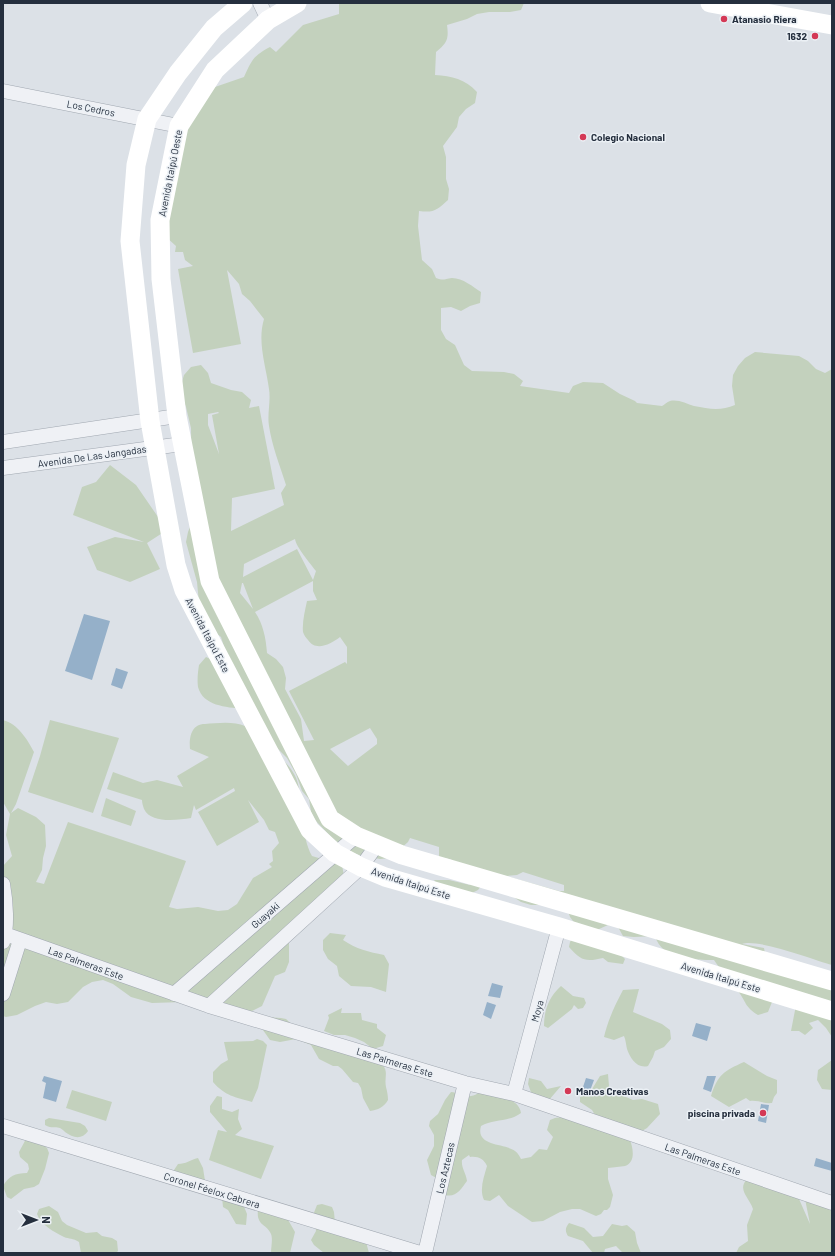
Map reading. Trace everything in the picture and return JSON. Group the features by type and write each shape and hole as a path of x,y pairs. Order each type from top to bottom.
{"street":[{"path":"150,421 130,241 136,165 147,119 178,73 214,28 243,3"},
{"path":"260,3 268,20"},
{"name":"Avenida Itaipú Oeste","path":"177,416 161,279 160,220 179,126 215,70 268,20 297,3"},
{"path":"710,3 832,25"},
{"name":"Los Cedros","path":"3,91 179,126"},
{"path":"3,442 177,416 210,581 330,819 356,836 377,846 402,855 832,981"},
{"name":"Avenida Itaipú Este","path":"150,421 176,565 184,590 310,830 335,853 361,867 385,876 559,927 832,1011"},
{"name":"Avenida De Las Jangadas","path":"3,468 182,444"},
{"path":"184,590 210,581"},
{"name":"Guayaki","path":"174,994 356,836"},
{"path":"209,1006 361,867 377,846"},
{"name":"Las Palmeras Este","path":"3,884 4,938 20,940 209,1006 466,1083 514,1094 832,1203"},
{"name":"Moya","path":"514,1094 559,927"},
{"path":"3,994 20,940"},
{"name":"Los Aztecas","path":"425,1253 466,1083"},
{"name":"Coronel Féelox Cabrera","path":"3,1126 420,1253"}],"green space":[{"path":"339,3 524,3 521,10 477,14 467,19 447,25 448,34 446,40 443,46 436,52 435,75 447,76 463,81 477,92 475,103 466,109 459,117 457,127 443,146 446,157 446,179 449,189 448,200 435,210 428,212 419,211 418,226 422,260 432,269 436,278 442,280 452,278 460,279 481,292 480,303 461,311 451,307 441,308 441,330 446,339 455,345 464,365 472,371 504,372 514,374 523,381 520,386 569,393 573,386 583,382 603,383 637,403 662,406 670,401 676,401 694,406 715,409 735,405 732,386 733,375 745,358 755,352 799,356 808,361 816,369 825,373 832,369 832,965 760,944 742,944 764,948 766,959 832,979 832,1037 818,1020 809,1023 813,1028 805,1035 799,1031 791,1031 797,1000 772,1002 768,1012 758,1015 748,1007 741,995 714,960 689,959 672,954 664,950 655,936 623,936 618,927 608,925 597,930 576,925 570,917 568,911 521,902 485,881 478,890 468,895 441,889 434,880 449,880 470,885 465,876 452,860 439,857 439,847 410,838 408,842 390,858 380,859 359,855 348,851 332,838 315,820 311,812 309,799 302,791 296,774 287,758 268,739 243,709 223,706 210,702 201,693 198,687 199,665 206,657 215,661 226,653 221,637 212,630 199,603 197,582 186,542 192,522 191,428 182,397 181,385 184,375 191,367 201,365 208,373 211,383 242,392 251,400 249,408 259,406 275,489 232,498 231,531 284,505 281,493 286,485 274,448 269,426 268,380 261,336 264,319 250,301 242,294 239,284 227,270 241,344 193,353 178,269 193,266 185,260 183,252 175,252 176,246 166,237 176,128 215,87 244,77 251,62 260,53 270,47 276,52 303,25 339,14","holes":["219,413 212,415 219,454 208,425 208,414","295,539 301,551 316,571 313,580 297,549 243,577 244,564","313,581 313,591 317,600 307,601 303,624 304,634 311,644 315,646 324,646 340,637 347,647 347,664 345,662 289,691 314,740 304,741 301,719 285,689 286,678 283,667 276,659 267,653 264,631 255,612","242,583 243,583 253,609 240,593","370,728 377,739 377,744 348,766 330,749","523,872 564,885 564,891 559,891 506,876 517,875"]},
{"path":"110,465 136,485 167,530 147,543 160,569 130,582 97,570 87,547 115,537 144,542 73,515 82,487 96,482"},
{"path":"3,720 18,728 34,752 16,804 11,813 18,808 36,817 45,825 46,846 42,870 36,882 44,884 68,822 186,861 169,907 177,909 198,907 218,911 228,910 237,904 253,878 272,867 269,864 273,861 272,851 279,843 275,832 269,830 264,820 248,800 259,822 217,846 198,812 235,791 234,788 196,810 194,805 191,818 165,820 152,817 147,814 142,800 107,789 113,772 143,783 157,780 183,787 177,776 209,757 190,749 192,732 197,726 200,725 220,723 236,723 247,727 287,765 296,777 298,784 304,830 308,848 312,856 342,865 344,876 289,941 289,962 285,972 275,976 262,1006 241,1014 183,1002 152,1003 131,997 113,984 103,980 92,982 83,987 68,1002 57,1004 46,1002 17,1015 6,1017 3,1016 3,866 12,856 6,835 10,814 3,802"},
{"path":"50,720 119,738 93,813 28,792"},
{"path":"106,798 136,811 131,826 101,816"},
{"path":"330,933 346,935 343,940 353,946 384,955 389,964 386,992 371,987 351,986 339,976 337,966 328,959 323,950 323,940"},
{"path":"573,937 621,955 625,959 623,964 608,962 603,958 588,960 581,958 569,947"},
{"path":"561,986 573,996 584,998 586,1003 583,1008 578,1009 574,1005 572,1009 548,1028 544,1026 546,1009 550,999"},
{"path":"639,989 633,1012 662,1024 670,1030 671,1039 664,1047 655,1051 648,1066 640,1066 634,1062 627,1049 624,1036 614,1040 604,1037 612,1013 623,990"},
{"path":"342,1008 341,1013 361,1013 362,1020 377,1024 377,1028 386,1035 383,1046 373,1049 364,1042 355,1038 345,1035 334,1035 324,1031 329,1018 328,1015"},
{"path":"265,1017 286,1019 298,1030 382,1064 386,1072 388,1095 388,1100 385,1105 376,1110 370,1111 363,1098 361,1088 358,1083 353,1082 338,1066 333,1066 319,1059 311,1045 296,1039 280,1042 270,1040 258,1023"},
{"path":"257,1039 263,1041 267,1045 258,1088 252,1102 235,1097 217,1087 213,1082 213,1072 221,1064 228,1060 224,1042 253,1041"},
{"path":"832,1060 832,1090 822,1089 817,1080 818,1070"},
{"path":"744,1062 767,1076 777,1080 777,1093 772,1103 750,1101 746,1098 729,1107 711,1096 719,1078 731,1068"},
{"path":"608,1074 609,1086 612,1091 633,1100 642,1099 658,1104 660,1114 647,1128 642,1131 595,1115 592,1110 580,1102 580,1097 585,1094 589,1094 600,1076"},
{"path":"529,1078 541,1081 547,1089 561,1086 549,1100 532,1095 528,1084"},
{"path":"72,1090 112,1102 106,1121 66,1108"},
{"path":"451,1092 464,1096 473,1096 481,1092 499,1096 516,1103 521,1113 512,1118 491,1122 481,1126 480,1133 482,1138 486,1141 510,1148 515,1151 521,1159 531,1157 539,1149 547,1150 553,1137 547,1130 550,1120 555,1118 562,1117 630,1140 633,1151 631,1161 625,1166 608,1168 608,1179 613,1195 610,1207 596,1216 580,1209 572,1209 560,1212 543,1221 532,1222 508,1206 499,1195 490,1201 484,1200 482,1187 487,1166 480,1158 470,1157 469,1155 462,1160 462,1166 467,1181 455,1194 449,1196 445,1195 440,1180 431,1175 427,1160 434,1146 434,1135 429,1126 430,1121 438,1114"},
{"path":"217,1096 222,1097 222,1109 232,1112 239,1109 238,1119 242,1129 235,1135 274,1146 261,1179 209,1160 218,1130 227,1132 210,1112 210,1106"},
{"path":"49,1118 80,1123 85,1126 88,1131 83,1136 74,1137 60,1128 45,1125 45,1120"},
{"path":"35,1137 47,1148 49,1153 45,1169 39,1184 34,1187 24,1189 11,1199 7,1197 3,1186 13,1176 27,1173 29,1169 28,1164 20,1157 19,1152 26,1139"},
{"path":"198,1158 203,1168 205,1181 172,1173 178,1164"},
{"path":"747,1179 799,1199 810,1224 805,1199 832,1194 832,1253 736,1253 739,1247 748,1241 747,1225 753,1209 743,1190 744,1183"},
{"path":"222,1197 243,1204 247,1214 246,1225 236,1224 228,1210 223,1207"},
{"path":"322,1204 332,1207 335,1223 366,1242 369,1253 324,1253 314,1245 311,1240 316,1231 313,1215 317,1205"},
{"path":"49,1206 58,1212 62,1221 67,1225 86,1233 97,1232 102,1236 112,1238 117,1241 118,1251 116,1253 81,1253 79,1242 56,1233 48,1228 39,1218 37,1214 39,1209"},
{"path":"258,1210 287,1218 295,1232 290,1253 271,1253 272,1236 267,1228 260,1222"},
{"path":"569,1223 584,1228 593,1237 603,1236 612,1224 622,1226 627,1225 635,1232 641,1253 623,1253 616,1246 605,1249 604,1253 593,1253 583,1241 568,1236 566,1230"}],"water":[{"path":"84,614 110,621 92,680 65,671"},
{"path":"116,668 128,672 122,689 111,685"},
{"path":"492,983 503,986 500,998 488,996"},
{"path":"487,1002 496,1005 491,1019 483,1015"},
{"path":"696,1023 711,1027 707,1041 692,1036"},
{"path":"44,1076 62,1081 56,1102 43,1098 46,1083 42,1081"},
{"name":"piscina privada","path":"707,1076 716,1076 711,1092 703,1089"},
{"path":"586,1078 594,1080 588,1096 581,1093"},
{"name":"piscina privada","path":"761,1104 769,1105 766,1123 758,1121"},
{"path":"816,1158 832,1163 832,1171 814,1166"}],"place":[{"name":"Atanasio Riera","path":"724,19"},
{"name":"1632","path":"815,36"},
{"name":"Colegio Nacional","path":"583,137"},
{"name":"Manos Creativas","path":"568,1091"},
{"name":"piscina privada","path":"763,1113"}]}
